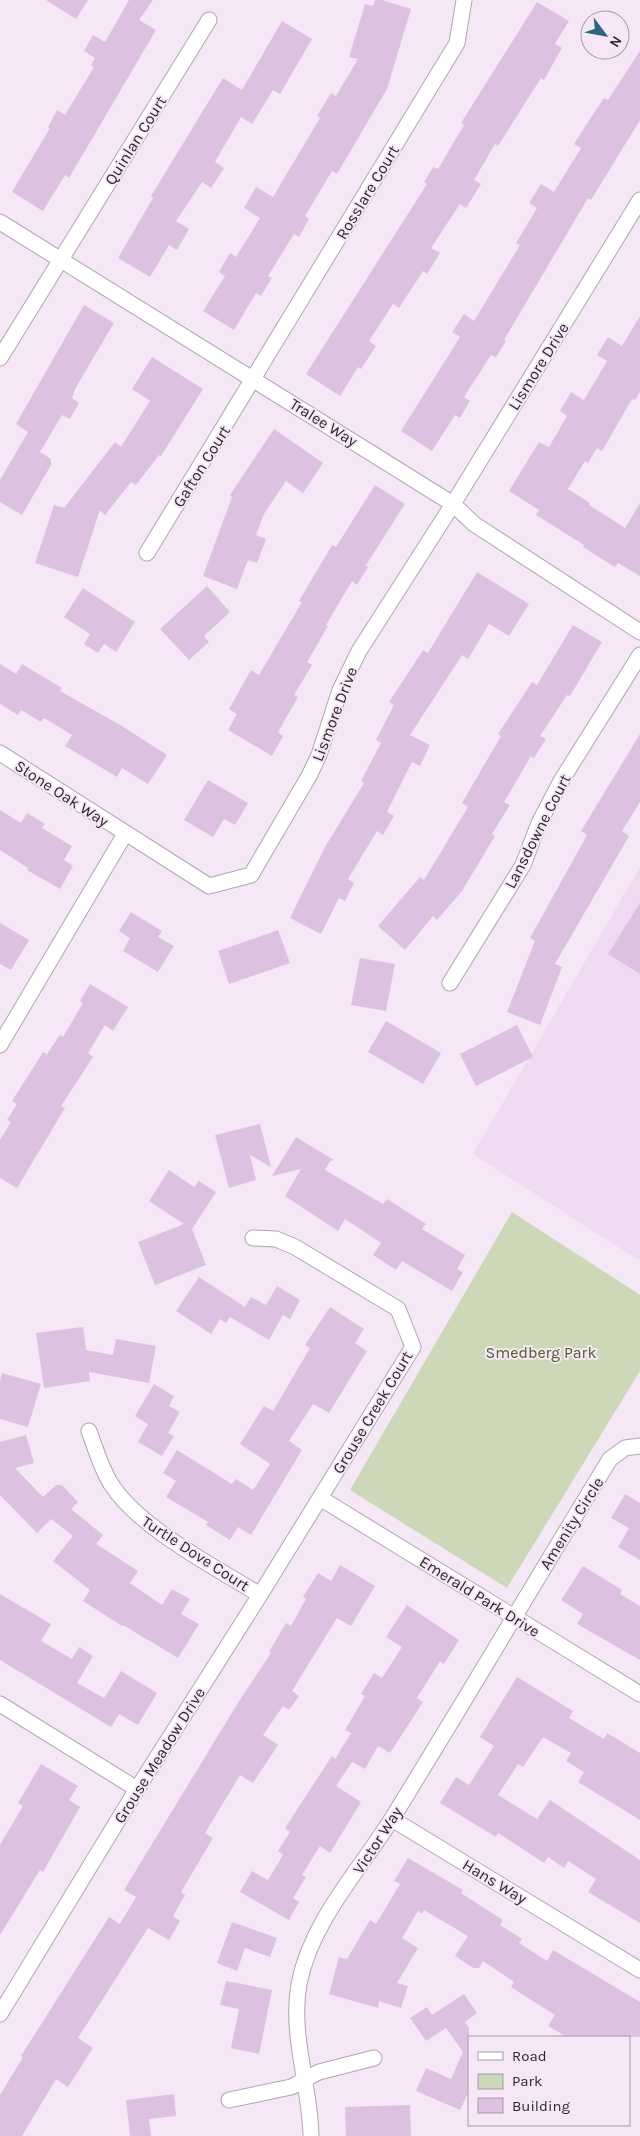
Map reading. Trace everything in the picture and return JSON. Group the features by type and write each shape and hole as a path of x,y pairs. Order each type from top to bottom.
{"street":[{"name":"Rosslare Court","path":"254,378 457,43 464,0"},
{"name":"Quinlan Court","path":"0,358 209,20"},
{"name":"Lismore Drive","path":"124,834 209,886 251,875 313,769 340,690 352,664 640,200"},
{"name":"Tralee Way","path":"0,222 254,378 453,504 474,524 640,632"},
{"name":"Gafton Court","path":"147,553 254,378"},
{"name":"Lansdowne Court","path":"450,983 523,864 549,802 561,781 640,655"},
{"name":"Stone Oak Way","path":"0,753 124,834"},
{"path":"0,1045 124,834"},
{"name":"Grouse Creek Court","path":"254,1238 276,1239 296,1247 398,1309 413,1347 320,1498"},
{"name":"Turtle Dove Court","path":"89,1431 101,1467 112,1486 141,1518 260,1595"},
{"name":"Amenity Circle","path":"513,1616 610,1460 625,1448 640,1446"},
{"name":"Grouse Meadow Drive","path":"0,2014 137,1789 320,1498"},
{"name":"Emerald Park Drive","path":"320,1498 640,1694"},
{"name":"Victor Way","path":"311,2136 309,2097 304,2080 297,2027 297,2004 305,1961 324,1920 392,1818 513,1616"},
{"path":"0,1704 137,1789"},
{"name":"Hans Way","path":"392,1818 640,1970"},
{"path":"229,2100 291,2087 319,2072 374,2058"}],"shaded area":[{"path":"640,867 640,1261 473,1154"}],"green space":[{"name":"Smedberg Park","path":"512,1212 640,1295 640,1371 507,1588 350,1490"}],"building":[{"path":"46,0 88,0 76,19"},
{"path":"129,0 153,0 139,20 156,30 69,178 65,175 43,211 12,192 50,128 48,127 57,110 65,115 94,67 91,65 95,58 84,51 93,35 105,42"},
{"path":"375,0 382,0 411,9 387,89 337,174 332,171 305,216 309,219 299,237 294,234 268,276 272,278 261,296 256,293 234,330 203,311 225,276 219,272 230,253 236,257 260,218 244,208 256,187 273,197 320,118 317,116 331,93 336,96 358,59 349,57 365,4 373,6"},
{"path":"537,2 569,21 555,44 562,48 544,80 541,78 498,146 495,144 474,180 481,184 466,208 460,204 431,248 440,253 427,274 423,271 399,308 393,304 369,341 376,346 361,369 358,367 340,396 306,374 427,184 424,182 433,167 438,169 464,125 461,123"},
{"path":"282,21 312,39 280,94 273,90 252,124 241,117 215,162 224,168 211,188 202,182 176,221 189,229 177,250 169,245 150,277 118,258 153,198 151,196 223,78 242,90"},
{"path":"640,51 640,120 591,200 588,198 504,340 506,341 496,357 491,355 464,397 470,401 460,418 455,415 432,451 401,431 460,337 452,332 464,314 474,321 520,245 516,243 537,208 529,203 541,184 554,192 581,148 574,144 604,98 608,100"},
{"path":"84,305 114,323 76,387 72,398 79,403 70,419 62,415 40,452 51,459 51,465 22,515 0,502 0,480 28,432 16,424"},
{"path":"640,316 640,392 635,400 632,399 602,451 597,448 588,463 585,461 568,489 625,528 640,503 640,576 618,563 615,567 583,547 584,545 536,515 539,510 509,491 539,442 549,447 567,416 560,411 571,392 584,400 607,361 597,355 608,337 622,346"},
{"path":"152,357 203,389 161,456 159,455 136,485 131,482 105,515 100,510 78,577 35,563 54,505 64,508 115,442 121,447 150,401 132,389"},
{"path":"274,429 323,463 303,493 286,481 264,514 256,535 266,539 257,563 248,560 237,589 203,576 232,497 230,495"},
{"path":"375,485 405,504 366,565 368,567 357,585 352,581 326,625 328,626 307,662 312,665 294,695 298,697 278,732 283,736 272,756 228,730 237,714 229,709 251,670 259,675 302,602 299,601 332,545 336,547"},
{"path":"477,572 529,604 509,636 489,624 468,659 462,655 410,735 430,745 420,766 412,762 387,812 394,816 383,835 377,831 348,879 354,883 345,901 339,898 321,934 290,918 325,847 364,783 361,781 381,743 376,740 394,705 389,702 423,650 428,653"},
{"path":"207,586 230,612 204,636 209,642 189,660 160,629"},
{"path":"83,588 135,622 116,652 104,644 98,653 84,644 90,634 64,617"},
{"path":"573,625 602,642 570,696 567,695 540,736 546,739 534,758 531,756 504,802 510,805 492,834 495,836 462,891 437,920 433,916 405,950 378,926 420,877 424,880 468,807 462,803 501,736 498,734 532,682 537,685"},
{"path":"0,664 16,674 22,664 62,688 60,691 122,726 167,755 148,784 122,768 117,777 65,746 72,735 44,718 41,722 21,710 18,715 0,704"},
{"path":"640,734 640,802 622,831 629,836 555,964 562,967 540,1025 507,1012 535,941 530,938 587,835 581,831"},
{"path":"208,780 248,803 235,825 224,819 213,837 184,820"},
{"path":"0,810 21,823 27,813 45,824 42,828 72,846 64,860 73,866 60,889 27,870 28,868 0,850"},
{"path":"640,903 640,974 608,954"},
{"path":"131,912 162,931 158,937 174,946 158,972 123,951 130,938 119,931"},
{"path":"0,923 29,940 11,970 0,964"},
{"path":"278,930 290,963 229,984 218,951"},
{"path":"360,958 395,964 386,1011 351,1005"},
{"path":"90,984 128,1007 113,1031 105,1025 88,1053 93,1057 61,1106 65,1108 17,1188 0,1178 0,1140 11,1122 7,1120 17,1104 12,1101 43,1052 47,1054 60,1035 63,1037 83,1003 80,1001"},
{"path":"386,1021 441,1053 423,1084 368,1052"},
{"path":"517,1025 533,1057 476,1086 460,1054"},
{"path":"260,1124 271,1167 250,1155 256,1180 229,1188 215,1135"},
{"path":"296,1137 334,1160 330,1161 325,1170 383,1204 387,1199 426,1224 422,1229 465,1255 457,1269 463,1272 452,1291 402,1261 396,1270 373,1255 381,1243 345,1219 338,1231 285,1196 301,1169 272,1176"},
{"path":"169,1170 194,1187 199,1181 216,1192 192,1229 206,1265 155,1285 138,1242 184,1224 149,1201"},
{"path":"199,1277 245,1307 251,1297 266,1305 277,1286 300,1300 290,1319 283,1315 269,1340 230,1317 226,1323 220,1319 211,1334 176,1311"},
{"path":"330,1307 364,1329 355,1343 367,1351 329,1413 313,1404 289,1441 302,1450 251,1535 238,1527 230,1540 206,1525 208,1522 166,1497 176,1481 163,1473 177,1450 232,1484 236,1479 253,1490 270,1464 240,1444 264,1406 273,1411 310,1348 305,1345"},
{"path":"83,1327 86,1350 113,1355 116,1339 156,1346 149,1383 89,1372 90,1381 44,1388 36,1333"},
{"path":"2,1373 41,1384 28,1427 0,1419 0,1381"},
{"path":"154,1384 174,1396 169,1406 180,1412 168,1433 174,1436 162,1456 138,1442 148,1424 135,1416"},
{"path":"26,1435 34,1463 15,1468 43,1497 56,1485 62,1485 78,1502 71,1509 103,1535 96,1544 138,1571 130,1583 162,1605 172,1589 190,1599 181,1614 199,1624 178,1658 83,1601 90,1590 53,1561 73,1536 51,1519 37,1533 0,1495 0,1442"},
{"path":"625,1494 640,1503 640,1560 618,1547 629,1528 611,1518"},
{"path":"340,1565 375,1586 351,1626 337,1618 292,1691 299,1696 289,1710 283,1706 263,1735 278,1745 253,1783 240,1775 205,1833 213,1838 181,1892 185,1895 173,1916 180,1921 169,1940 148,1928 78,2038 93,2048 68,2087 56,2079 22,2136 0,2136 0,2095 23,2057 21,2056 109,1917 120,1924 136,1897 124,1890 236,1706 271,1653 269,1652 286,1623 291,1626 306,1599 303,1597 318,1573 331,1581"},
{"path":"583,1566 622,1590 620,1594 640,1606 640,1660 577,1624 583,1614 561,1600"},
{"path":"0,1594 51,1624 41,1641 72,1659 79,1647 93,1656 77,1683 104,1698 121,1671 157,1693 138,1725 119,1714 111,1727 0,1660"},
{"path":"407,1605 459,1640 444,1664 440,1661 417,1698 423,1702 390,1753 378,1746 365,1769 352,1762 336,1786 361,1802 330,1853 320,1846 302,1875 306,1877 293,1898 299,1902 289,1920 240,1892 252,1871 268,1880 283,1855 278,1851 290,1832 285,1828 332,1756 335,1759 351,1733 345,1730 365,1696 361,1694 374,1673 382,1678 402,1647 386,1637"},
{"path":"517,1677 573,1711 569,1718 604,1739 607,1733 640,1753 640,1820 578,1782 584,1772 566,1761 571,1753 543,1737 523,1767 518,1764 498,1795 537,1819 550,1800 640,1860 640,1923 588,1892 596,1879 568,1861 564,1868 548,1857 544,1863 498,1833 496,1837 440,1803 456,1777 469,1785 494,1746 480,1737"},
{"path":"41,1764 78,1786 69,1800 80,1807 43,1872 40,1870 0,1935 0,1845 23,1806 18,1803"},
{"path":"408,1858 463,1890 461,1893 503,1920 500,1925 522,1939 519,1943 547,1961 553,1950 640,2002 640,2037 565,2036 548,2026 555,2015 511,1987 514,1982 483,1961 479,1968 473,1968 455,1956 468,1936 424,1910 422,1914 418,1911 402,1938 418,1948 397,1983 408,1986 401,2008 379,2001 378,2008 329,1994 339,1957 347,1959 370,1920 376,1924 400,1884 394,1881"},
{"path":"232,1922 277,1938 270,1957 245,1948 237,1971 217,1963"},
{"path":"226,1981 272,1990 259,2054 231,2048 239,2009 220,2005"},
{"path":"464,1994 477,2013 465,2022 469,2028 468,2093 460,2110 416,2091 426,2068 451,2079 463,2052 446,2028 426,2041 410,2018 427,2007 432,2015"},
{"path":"174,2094 176,2116 149,2119 151,2136 130,2136 126,2100"},
{"path":"410,2105 411,2136 346,2136 345,2107"}]}
